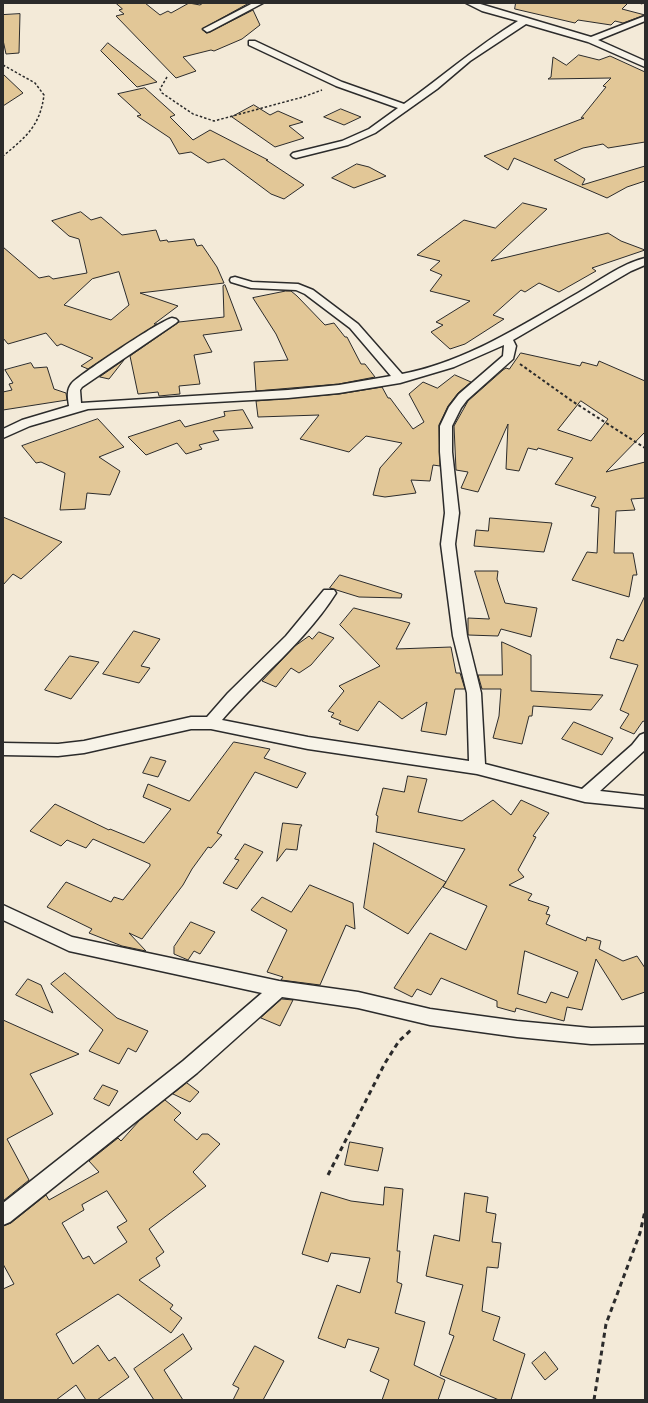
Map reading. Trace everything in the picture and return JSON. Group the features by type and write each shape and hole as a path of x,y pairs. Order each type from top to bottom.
{"street":[{"path":"207,29 259,3"},
{"path":"470,3 524,21 591,40 645,64"},
{"path":"591,40 645,18"},
{"path":"296,155 345,143 372,131 434,87 467,59 524,21"},
{"path":"252,43 339,84 404,107"},
{"path":"3,434 26,423 75,407 113,402 296,393 339,389 400,379 450,365 508,338 627,269 645,261"},
{"path":"235,280 251,285 298,287 309,292 354,326 400,379"},
{"path":"75,407 74,390 77,385 108,361 142,342 172,321"},
{"path":"477,768 474,693 460,636 448,544 452,513 446,452 446,426 455,407 464,397 509,357 510,346 508,338"},
{"path":"211,723 233,697 291,640 329,593"},
{"path":"3,749 58,750 84,747 191,723 211,723 308,743 477,768 585,796 645,802"},
{"path":"585,796 637,749 645,739"},
{"path":"3,912 69,944 279,989 358,1000 430,1017 517,1029 591,1036 645,1035"},
{"path":"3,1215 190,1067 279,989"}],"path":[{"path":"640,3 645,5"},
{"path":"3,65 35,83 44,95 43,109 38,123 28,135 3,156"},
{"path":"166,77 160,89 162,93 187,111 204,120 214,121 303,97 339,84"},
{"path":"509,357 549,383 572,401 645,448"},
{"path":"328,1175 356,1114 388,1058 408,1032 430,1017"},
{"path":"594,1400 606,1324 640,1233 645,1211"}],"building":[{"path":"116,3 145,3 160,15 168,11 171,13 189,3 200,5 203,3 249,3 202,29 206,33 210,32 253,10 260,25 242,39 214,51 211,50 183,57 196,71 176,78 116,16 124,14 119,10 122,9"},
{"path":"516,3 628,3 622,9 645,15 623,23 615,21 611,25 578,20 575,23 515,9"},
{"path":"20,14 19,53 6,54 3,40 3,15"},
{"path":"108,43 157,82 137,87 101,51"},
{"path":"579,55 599,60 610,56 645,72 645,142 608,148 603,144 583,148 554,160 585,179 582,185 645,166 645,181 627,187 607,198 514,158 508,170 484,156 584,118 581,118 606,87 603,86 611,78 548,79 551,77 553,57 566,65"},
{"path":"3,74 23,93 3,106"},
{"path":"145,88 175,115 170,117 193,140 210,130 268,160 266,160 304,185 284,199 271,194 224,159 208,163 191,152 179,154 170,138 137,116 141,115 118,94"},
{"path":"254,105 270,115 278,111 303,122 289,126 304,138 275,147 232,117"},
{"path":"341,109 361,117 344,125 324,117"},
{"path":"357,164 369,167 386,176 354,188 332,178"},
{"path":"523,203 547,209 491,261 608,233 621,241 645,250 592,268 596,271 559,292 539,283 525,292 521,290 493,315 504,319 465,344 450,349 431,332 443,325 436,322 470,301 430,291 442,275 430,270 440,261 417,255 464,220 495,228"},
{"path":"81,212 91,220 101,217 122,235 156,230 160,241 167,240 168,242 194,239 197,246 202,245 217,267 224,283 140,293 178,306 154,324 157,324 88,369 81,366 93,358 61,344 57,346 46,333 8,344 3,338 3,247 39,278 49,276 53,279 87,273 79,239 69,236 52,221","holes":["119,272 129,305 111,320 64,305 92,279"]},
{"path":"225,285 242,330 203,335 212,352 194,355 200,384 179,386 180,394 159,396 158,392 138,394 130,356 179,322 224,317 223,286"},
{"path":"291,291 297,296 325,325 334,323 345,337 347,337 361,364 365,364 375,377 339,384 256,391 254,362 288,360 276,334 253,298"},
{"path":"521,353 580,366 582,362 597,366 599,361 645,381 645,432 606,472 645,462 645,498 631,499 635,510 616,511 614,553 633,553 637,575 633,575 629,597 572,580 587,552 597,553 599,508 591,506 596,497 555,484 573,458 538,448 537,450 528,448 519,471 506,469 508,424 478,492 461,488 468,472 456,470 454,426 468,401 503,370 506,368 509,369","holes":["581,401 608,419 591,441 558,430"]},
{"path":"124,360 109,379 100,377"},
{"path":"31,363 34,368 47,367 54,389 66,393 67,400 3,410 3,392 12,390 9,384 13,383 5,370"},
{"path":"455,375 471,382 458,393 448,406 439,425 440,466 433,465 430,481 411,480 416,493 385,497 373,495 380,468 402,443 366,436 349,452 300,439 319,415 258,417 256,401 339,394 382,387 388,398 390,398 413,429 424,422 409,394 423,382 437,388"},
{"path":"243,410 253,428 213,431 219,440 199,445 202,449 186,454 177,443 146,455 128,437 180,420 185,427 225,416 224,412"},
{"path":"98,419 124,447 99,457 120,471 110,495 87,493 85,509 60,510 65,473 41,462 36,463 22,446"},
{"path":"3,517 62,542 21,579 13,574 3,585"},
{"path":"490,518 552,523 544,552 474,546 476,530 488,531"},
{"path":"475,571 498,571 497,579 505,603 537,608 531,637 501,629 498,636 468,635 468,618 489,619"},
{"path":"340,575 402,594 401,598 359,597 330,588"},
{"path":"645,596 645,722 643,721 634,734 620,728 629,714 620,710 638,665 610,658 617,639 623,641"},
{"path":"354,608 410,623 396,649 451,647 456,673 460,673 465,689 455,689 446,735 421,731 427,702 402,719 379,701 358,731 339,724 341,721 331,717 334,713 328,711 344,691 339,686 380,666 340,625"},
{"path":"134,631 160,639 141,666 150,668 139,683 103,674"},
{"path":"319,632 334,638 311,665 299,673 291,668 276,687 262,681 295,646 309,636 312,639"},
{"path":"502,642 531,655 531,691 603,695 591,710 533,706 532,716 529,716 522,744 493,738 499,716 501,689 482,689 478,675 502,675"},
{"path":"70,656 99,662 71,699 45,690"},
{"path":"574,722 613,738 602,755 562,739"},
{"path":"234,742 270,749 264,758 306,773 297,788 255,772 217,833 222,835 211,848 208,847 192,869 183,885 142,939 129,933 146,951 122,946 89,933 92,929 47,907 66,882 111,902 114,897 123,900 150,866 150,864 93,839 86,848 67,840 61,846 30,831 55,804 109,830 110,829 144,843 171,809 143,797 148,784 189,801"},
{"path":"151,757 166,761 158,777 143,773"},
{"path":"408,776 427,779 418,812 462,821 493,800 511,815 521,800 549,813 533,836 536,837 518,870 524,877 509,885 532,894 528,900 549,907 546,914 550,915 546,924 586,941 587,937 601,941 599,949 623,961 637,956 645,968 645,992 622,1000 596,959 582,1010 567,1007 564,1021 516,1008 515,1012 497,1007 497,1001 441,978 431,995 417,989 412,997 394,988 430,933 466,950 487,906 443,887 465,849 376,832 378,816 376,815 383,788 404,792","holes":["525,951 578,972 568,998 551,992 546,1003 518,994"]},
{"path":"283,823 302,825 300,828 297,850 286,849 277,861"},
{"path":"374,843 446,882 408,934 364,908"},
{"path":"245,844 263,852 237,889 223,883 239,860 235,859"},
{"path":"310,885 353,903 355,929 346,925 320,985 281,980 283,977 267,972 287,930 251,910 262,897 291,912"},
{"path":"191,922 215,932 200,954 194,951 188,960 174,954 174,947"},
{"path":"65,973 117,1018 148,1031 136,1052 128,1048 119,1064 89,1051 103,1030 51,984"},
{"path":"28,979 41,985 53,1013 16,995"},
{"path":"282,999 293,1000 280,1026 261,1018"},
{"path":"3,1020 79,1054 30,1074 53,1114 7,1139 29,1180 3,1201"},
{"path":"187,1083 199,1092 190,1102 173,1094"},
{"path":"103,1085 118,1091 109,1106 94,1099"},
{"path":"165,1100 181,1113 174,1120 197,1140 202,1134 208,1134 220,1144 193,1172 206,1186 149,1229 164,1252 156,1258 160,1266 139,1280 173,1305 170,1309 182,1318 171,1333 118,1294 56,1334 73,1364 98,1345 109,1361 115,1357 129,1377 97,1400 86,1400 76,1385 56,1400 3,1400 3,1289 14,1284 3,1264 3,1226 11,1223 46,1195 49,1200 99,1172 89,1161 118,1138 121,1141 139,1121","holes":["107,1191 127,1221 117,1227 127,1242 94,1264 89,1256 83,1259 62,1223 84,1210 82,1205"]},
{"path":"350,1142 383,1148 378,1171 345,1165"},
{"path":"385,1187 403,1189 397,1251 400,1251 397,1282 402,1284 395,1313 425,1322 414,1365 445,1380 438,1400 382,1400 389,1380 370,1371 379,1348 348,1339 345,1348 318,1338 337,1285 360,1293 370,1258 331,1253 328,1262 302,1254 321,1192 351,1201 383,1205"},
{"path":"465,1193 488,1197 486,1212 496,1214 492,1242 501,1243 498,1268 487,1267 482,1311 500,1317 493,1340 525,1354 511,1400 499,1400 440,1375 454,1336 449,1334 463,1285 426,1276 434,1235 459,1241"},
{"path":"183,1334 192,1349 164,1370 183,1400 154,1400 134,1369"},
{"path":"255,1346 284,1361 263,1400 233,1400 239,1388 233,1385"},
{"path":"545,1352 558,1369 545,1380 532,1363"}]}
